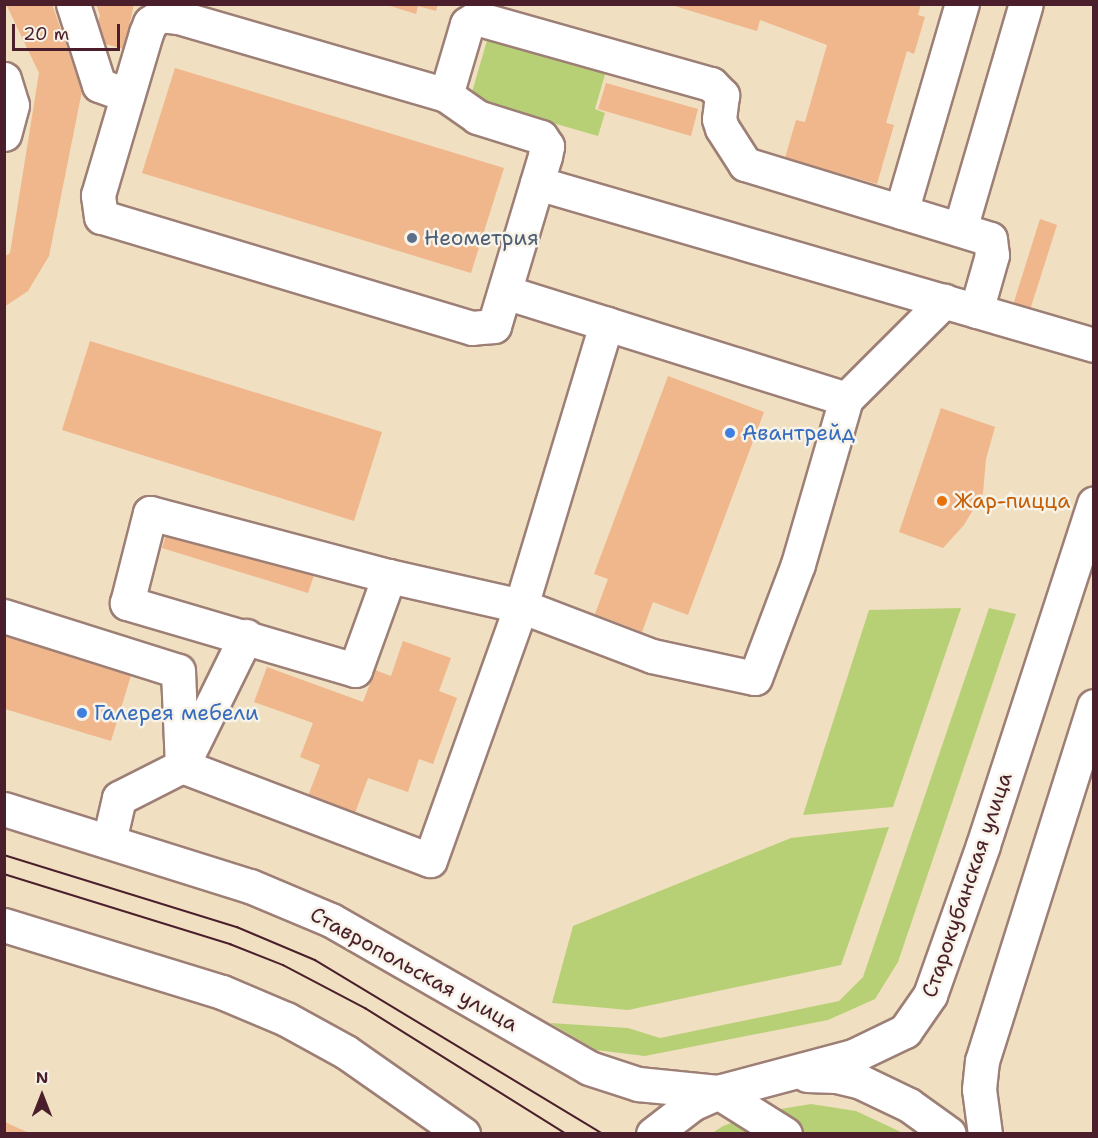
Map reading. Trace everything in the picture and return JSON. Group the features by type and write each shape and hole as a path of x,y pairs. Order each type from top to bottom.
{"main road":[{"path":"73,4 99,85 128,95"},
{"path":"902,212 962,4"},
{"path":"960,230 1026,4"},
{"path":"161,15 220,16 446,95 477,117 542,137 547,146 494,326 472,328 113,224 101,218 98,195 128,95 150,23 161,15"},
{"path":"446,95 467,24 476,18 487,19 719,87 722,95 719,119 709,127 745,164 758,171 990,239 993,248 976,311"},
{"path":"4,79 12,105 4,134"},
{"path":"537,183 1094,345"},
{"path":"505,292 846,399"},
{"path":"389,576 355,670 128,603 150,513 389,576 521,606 652,656 755,678 798,564 846,399 944,301"},
{"path":"182,766 430,860 521,606 606,324"},
{"name":"Старокубанская улица","path":"718,1092 853,1056 886,1042 918,1016 930,995 983,845 1094,504"},
{"path":"4,616 178,671 182,766"},
{"path":"109,841 119,798 182,766 246,636"},
{"path":"985,1134 979,1089 982,1061 1094,706"},
{"name":"Ставропольская улица","path":"4,809 250,886 331,920 590,1068 638,1084 718,1092"},
{"path":"4,925 222,992 286,1019 346,1052 463,1134"},
{"name":"Ставропольская улица","path":"653,1134 692,1104 718,1092 799,1076 836,1076 861,1082 909,1105 949,1134"},
{"path":"718,1092 785,1134"}],"green space":[{"path":"488,37 606,71 595,109 605,113 598,136 470,99"},
{"path":"961,608 893,807 803,815 869,610"},
{"path":"989,608 1016,614 898,962 875,999 828,1020 645,1056 596,1050 550,1023 628,1028 660,1038 839,1001 863,977"},
{"path":"889,827 841,965 628,1010 552,1003 573,926 791,838"},
{"path":"811,1104 856,1111 903,1133 804,1133 768,1111"},
{"path":"745,1118 770,1134 711,1134 723,1126"}],"building":[{"path":"6,4 52,4 82,91 49,256 28,291 4,307 4,257 10,253 39,73"},
{"path":"96,4 134,4 124,49 94,41 100,15"},
{"path":"438,4 436,11 418,6 416,14 387,5"},
{"path":"668,4 921,4 918,15 925,17 914,54 907,51 886,123 894,125 877,184 785,158 796,120 805,122 827,45 760,20 757,31"},
{"path":"175,68 504,168 471,273 142,173"},
{"path":"606,83 698,109 691,136 598,109"},
{"path":"1040,219 1057,225 1030,310 1013,305"},
{"path":"90,341 382,432 354,521 62,430"},
{"path":"668,376 764,412 688,615 653,602 642,632 595,614 608,579 594,574"},
{"path":"941,408 995,427 986,459 983,493 964,525 943,548 899,532"},
{"path":"170,522 317,566 308,593 162,548"},
{"path":"5,633 132,672 111,741 5,709"},
{"path":"403,641 451,658 439,691 457,698 433,764 419,759 408,792 368,778 355,813 308,796 320,765 300,757 313,723 254,702 267,667 363,702 375,670 391,676"},
{"path":"5,1122 31,1134 5,1134"}],"tram line":[{"path":"4,855 237,927 315,960 603,1134"},
{"path":"4,874 230,944 283,965 365,1008 567,1134"}],"place":[{"name":"Неометрия","path":"412,238"},
{"name":"Авантрейд","path":"730,433"},
{"name":"Жар-пицца","path":"942,501"},
{"name":"Галерея мебели","path":"82,713"}]}
